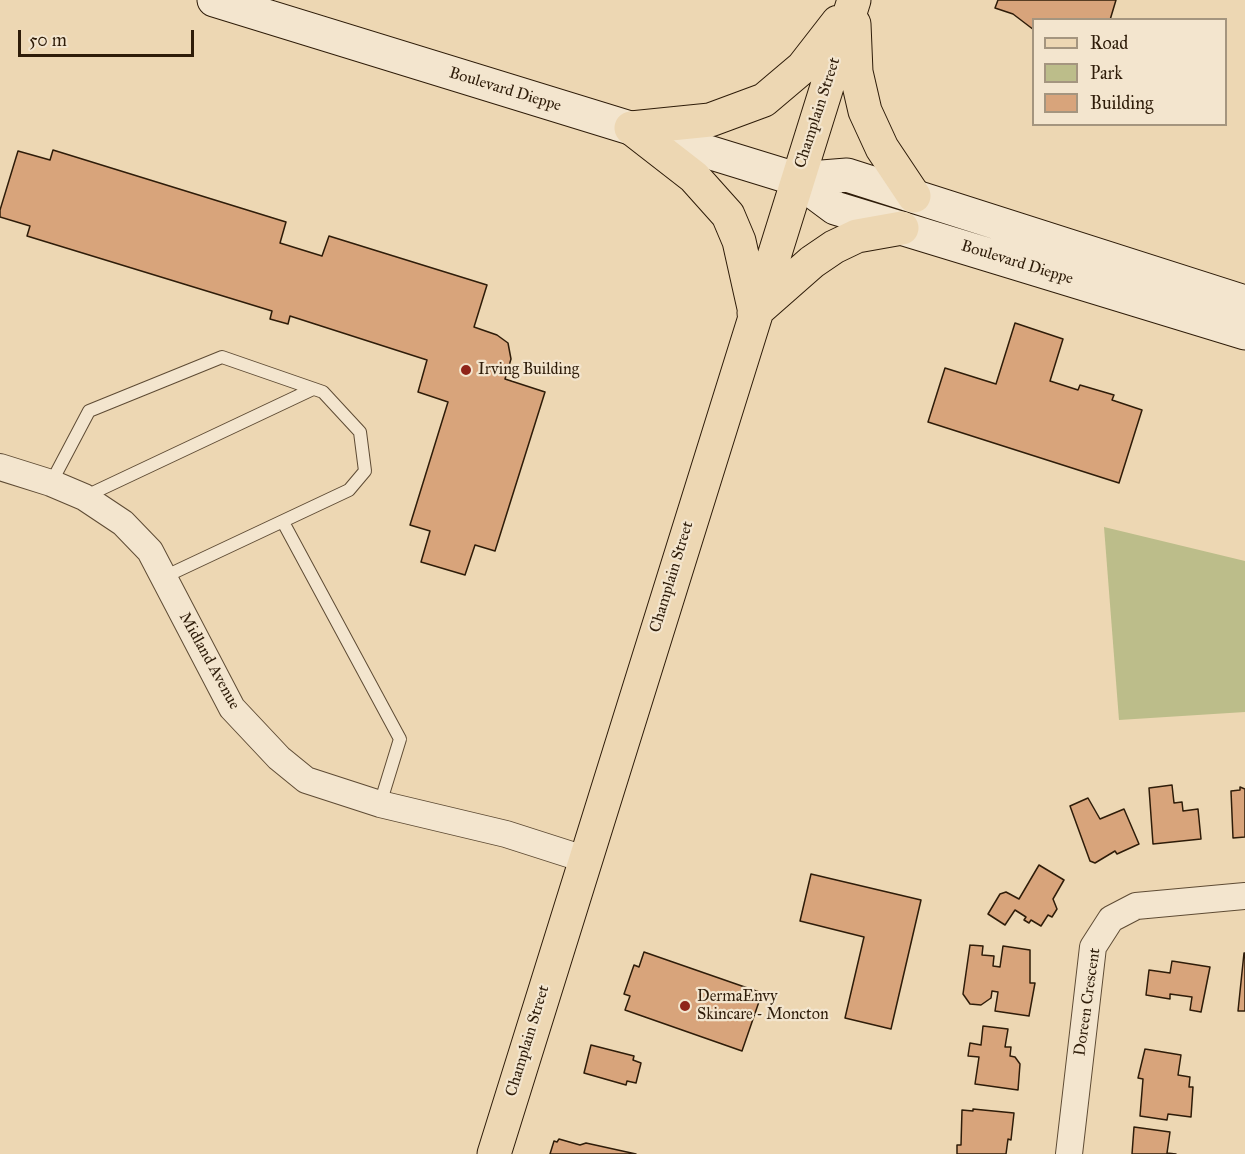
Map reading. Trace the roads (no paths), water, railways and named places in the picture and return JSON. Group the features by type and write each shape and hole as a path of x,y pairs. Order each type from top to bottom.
{"main road":[{"name":"Boulevard Dieppe","path":"214,0 797,179 835,208 1245,333"},
{"path":"631,128 710,120 764,100 803,68 853,1"},
{"path":"853,1 856,72 865,111 882,148 914,196"},
{"name":"Champlain Street","path":"494,1154 853,1"},
{"path":"631,128 700,183 728,215 739,241 754,313 812,262 834,247 857,236 902,228"},
{"name":"Boulevard Dieppe","path":"797,179 847,175 1245,302"}],"street":[{"name":"Midland Avenue","path":"0,467 51,483 84,497 123,523 150,550 232,708 279,759 306,780 380,804 506,834 584,859"},
{"name":"Doreen Crescent","path":"1069,1154 1093,947 1111,919 1136,906 1245,896"}],"lane":[{"path":"51,483 89,411 222,357 322,392 360,432 365,471 350,490 164,578"},
{"path":"84,497 313,389"},
{"path":"283,522 400,739 380,804"}],"place":[{"name":"Irving Building","path":"466,370"},
{"name":"DermaEnvy Skincare - Moncton","path":"685,1006"}]}
